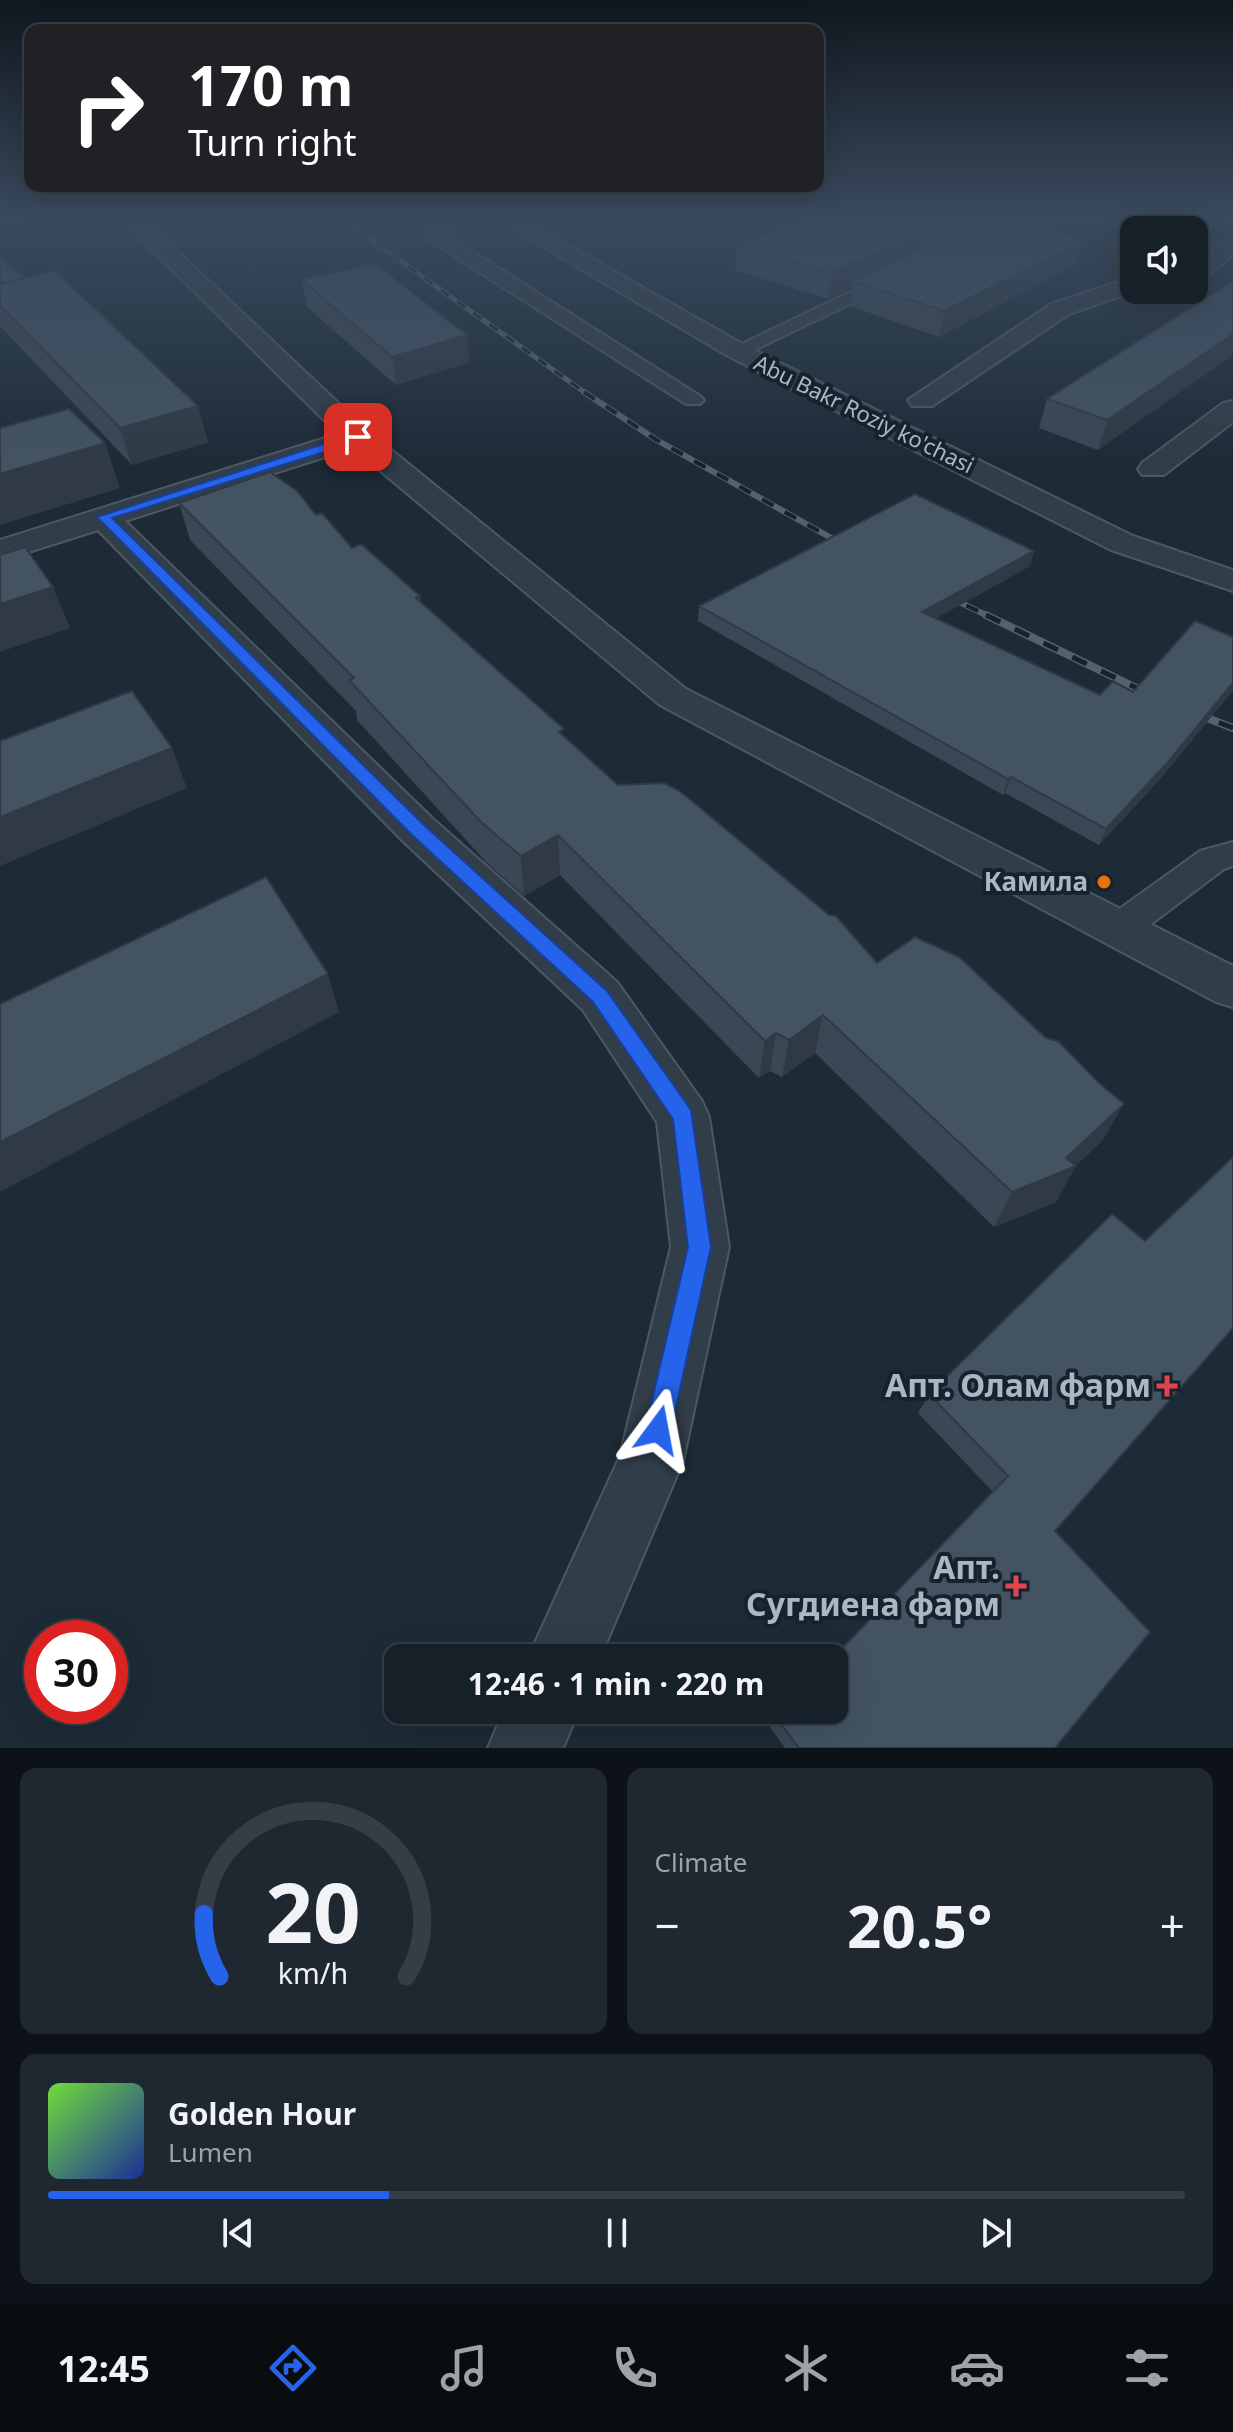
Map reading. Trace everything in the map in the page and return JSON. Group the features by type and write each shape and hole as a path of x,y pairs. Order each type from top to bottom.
{"street":[{"path":"217,302 358,437 673,697 1233,988"},
{"name":"Abu Bakr Roziy ko'chasi","path":"651,302 737,351 1122,543 1233,581"},
{"path":"922,400 1060,309 1082,302"},
{"path":"1153,469 1233,409"},
{"path":"0,551 358,437"},
{"path":"103,517 418,830 600,996 683,1117 700,1247 651,1461 570,1644"},
{"path":"525,1748 536,1724"}],"lane":[{"path":"538,302 693,400"},
{"path":"737,351 840,302"},
{"path":"1117,930 1212,860 1233,854"}],"building":[{"path":"0,302 87,302 198,406 120,428"},
{"path":"327,302 424,302 467,335 392,357"},
{"path":"916,302 963,302 944,311"},
{"path":"1233,302 1233,334 1107,420 1047,399 1197,304"},
{"path":"69,409 105,443 0,474 0,428"},
{"path":"270,472 297,491 316,515 322,513 352,548 361,544 420,596 416,598 564,729 559,732 618,785 664,783 681,792 829,915 836,916 877,963 915,937 959,957 1046,1038 1058,1041 1124,1104 1066,1158 1076,1166 1012,1192 823,1015 789,1040 776,1033 765,1041 558,835 521,856 482,823 349,680 354,678 179,503"},
{"path":"915,494 1034,551 922,612 1100,695 1113,681 1133,692 1195,621 1233,637 1233,683 1168,762 1106,829 1011,777 1008,779 699,606"},
{"path":"25,547 53,587 0,604 0,555"},
{"path":"132,691 172,748 0,817 0,741"},
{"path":"266,877 328,974 0,1142 0,1004"},
{"path":"1233,1157 1233,1328 1055,1531 1150,1632 1055,1748 799,1748 781,1724 848,1724 846,1644 1008,1476 929,1394 1112,1214 1145,1241"}],"railway":[{"path":"457,302 587,394"},
{"path":"587,394 655,439 849,548"},
{"path":"943,594 990,617"},
{"path":"986,615 1155,697"},
{"path":"1189,711 1233,728"}],"place":[{"name":"Камила","path":"1104,882"},
{"name":"Апт. Олам фарм","path":"1167,1386"},
{"name":"Апт. Сугдиена фарм","path":"1016,1586"}],"route":[{"path":"358,437 103,517 193,603 418,830 600,996 683,1117 700,1247 658,1430"}]}
